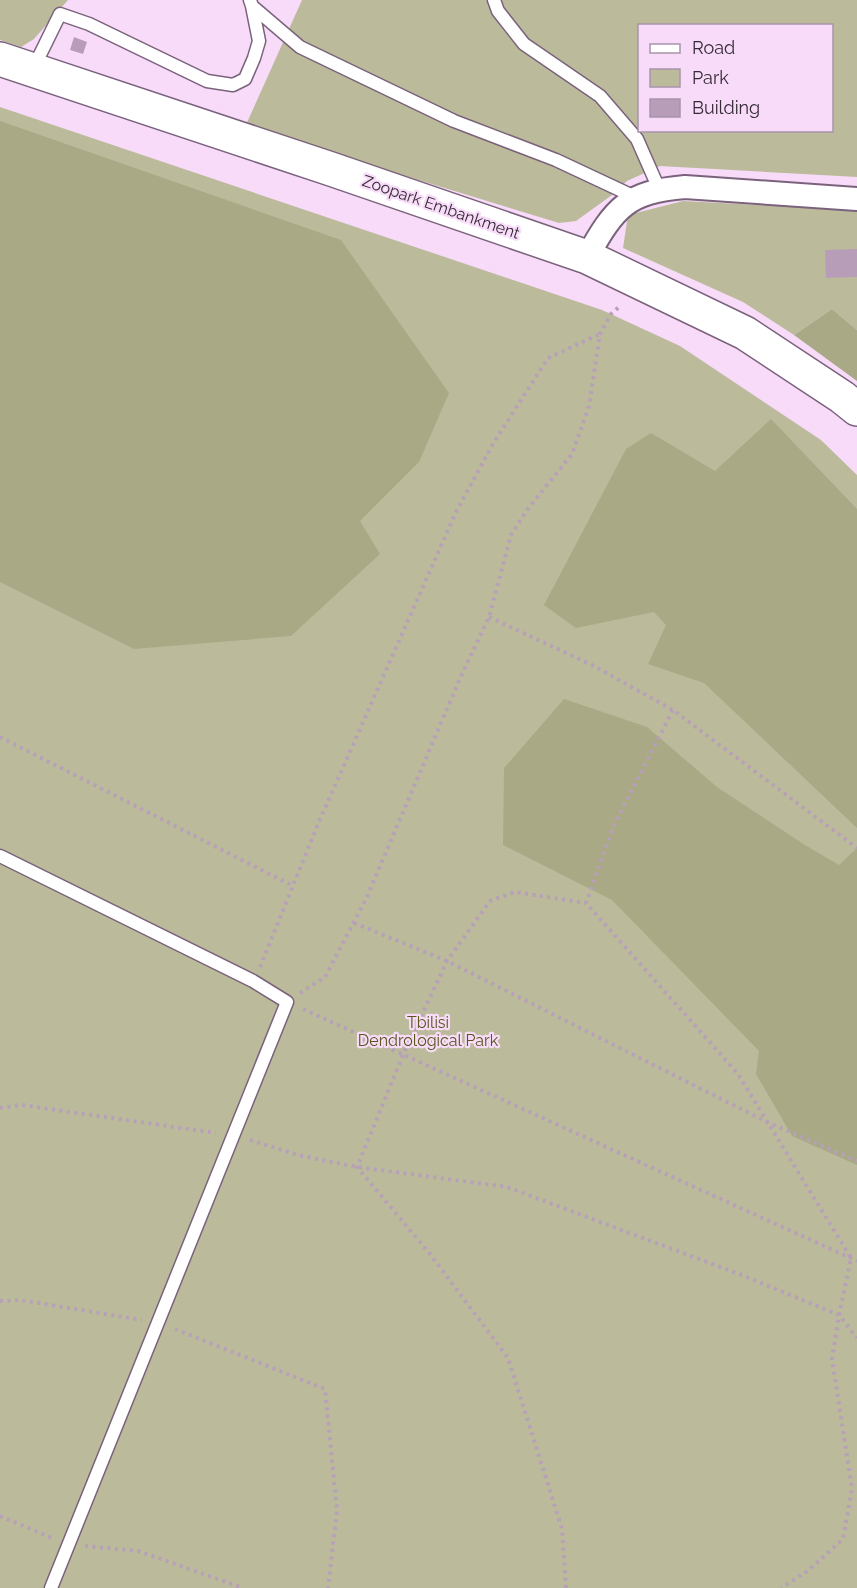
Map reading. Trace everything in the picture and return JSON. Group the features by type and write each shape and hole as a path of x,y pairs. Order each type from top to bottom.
{"main road":[{"name":"Zoopark Embankment","path":"0,59 587,257 745,333 857,409"}],"street":[{"path":"587,257 602,230 622,206 635,197 659,189 685,187 857,199"}],"lane":[{"path":"494,0 498,11 524,44 600,96 637,138 659,189"},
{"path":"33,70 60,14 89,24 207,81 233,85 245,79 259,41 251,3"},
{"path":"251,3 300,47 454,120 556,160 635,197"},
{"path":"0,856 253,981 287,1002 51,1588"}],"path":[{"path":"287,1002 325,977 366,899 461,676 489,617 511,535 527,510 572,454 589,406 600,334 611,314 620,305 654,290"},
{"path":"253,981 318,824 456,512 495,442 548,358 600,334"},
{"path":"489,617 592,665 672,710 857,848"},
{"path":"586,903 614,825 672,710"},
{"path":"0,737 293,886"},
{"path":"357,1167 403,1055 447,962 490,900 515,892 586,903 738,1074 851,1258 838,1315 832,1359 852,1489 843,1539 809,1570 781,1588"},
{"path":"354,923 447,962 767,1122 857,1161"},
{"path":"287,1002 857,1261"},
{"path":"0,1108 22,1105 233,1136 298,1155 357,1167 507,1187 739,1274 838,1315 857,1338"},
{"path":"357,1167 430,1254 508,1358 562,1529 566,1588"},
{"path":"0,1301 20,1300 158,1322 325,1389 337,1510 328,1588"},
{"path":"0,1516 67,1544 138,1551 243,1588"}],"green space":[{"path":"0,0 68,0 34,39 21,47 0,40"},
{"path":"302,0 857,0 857,177 660,166 627,181 576,221 559,223 245,127"},
{"name":"Tbilisi Dendrological Park","path":"0,107 602,310 680,346 821,440 857,475 857,1588 0,1588"},
{"path":"0,121 341,240 449,393 419,462 360,521 380,554 291,636 134,649 0,582"},
{"path":"683,201 857,210 857,330 832,309 794,335 743,302 623,248 628,215"},
{"path":"832,309 857,330 857,381 794,335"},
{"path":"771,419 857,509 857,828 704,683 648,664 666,625 654,612 576,628 544,605 626,449 651,433 715,471"},
{"path":"564,699 647,727 717,787 839,865 857,848 857,1165 792,1136 756,1074 759,1051 612,900 503,845 504,768"}],"building":[{"path":"74,37 87,42 83,54 70,50"},
{"path":"857,249 857,277 826,278 825,250"}]}
